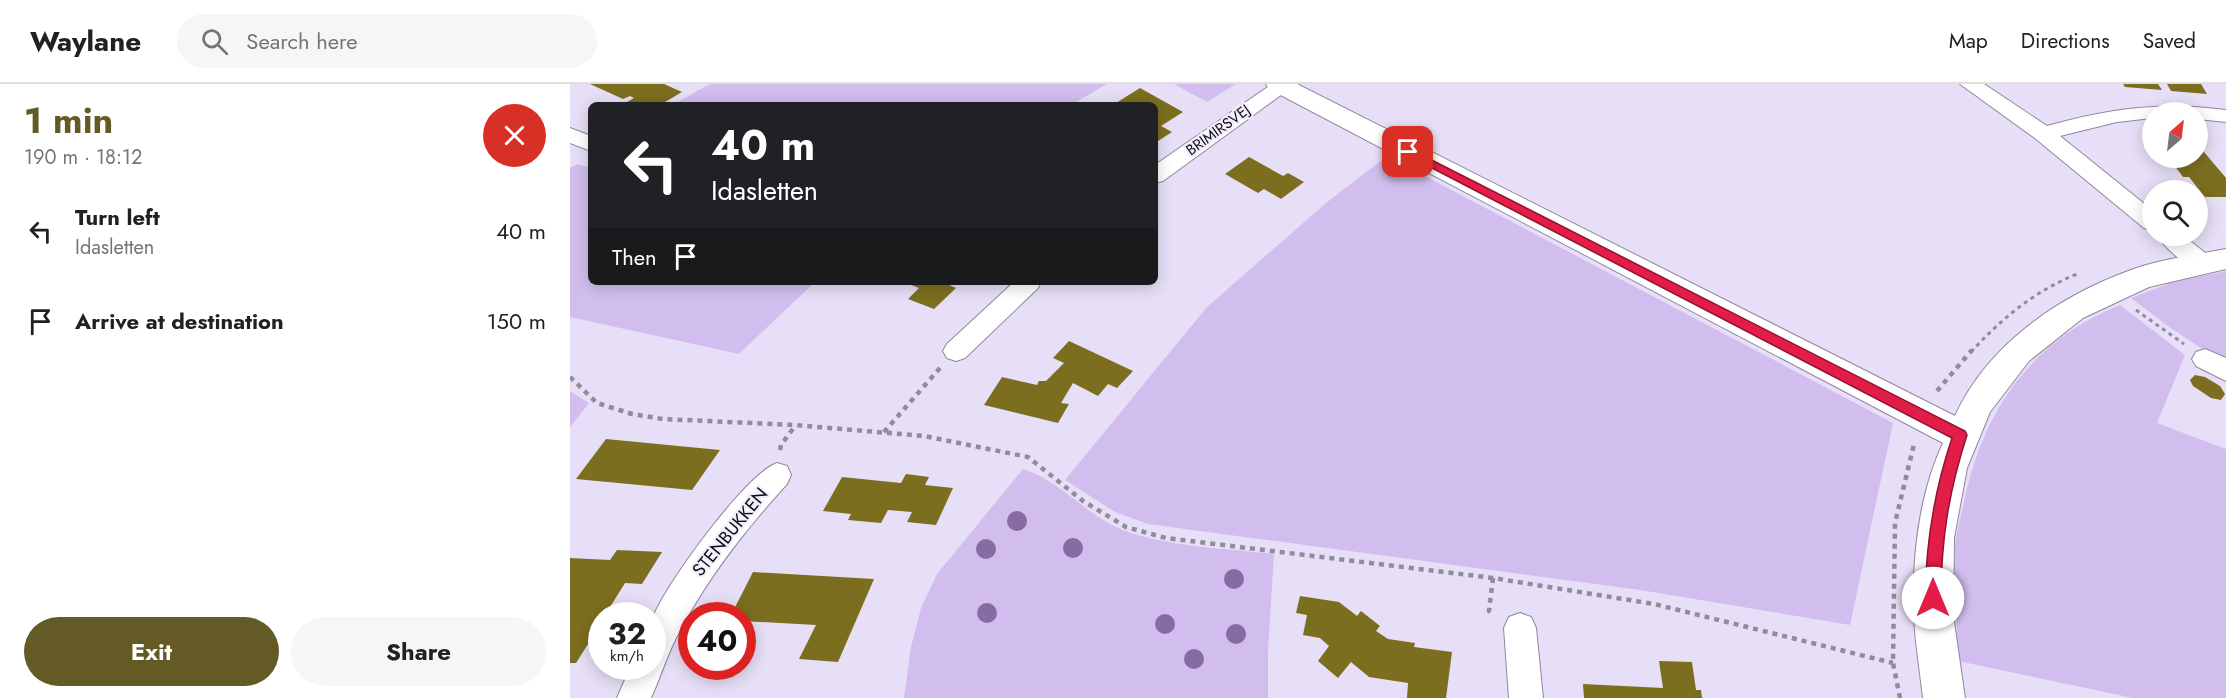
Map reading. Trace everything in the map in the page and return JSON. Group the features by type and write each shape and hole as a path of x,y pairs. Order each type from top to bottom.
{"street":[{"path":"1970,84 2044,134 2142,214"},
{"path":"1282,85 1960,435"},
{"name":"BRIMIRSVEJ","path":"1158,174 1282,85"},
{"path":"2044,134 2122,113 2142,111"},
{"path":"2208,114 2226,116"},
{"path":"570,135 588,143"},
{"path":"2187,246 2213,261"},
{"path":"1944,698 1933,615 1933,563 1938,516 1947,474 1960,435 1982,395 2021,346 2077,307 2140,278 2213,261"},
{"path":"956,351 1026,285"},
{"name":"STENBUKKEN","path":"666,625 679,599 710,552 750,503 777,475"},
{"path":"1520,628 1526,698"},
{"path":"634,698 642,680"}],"path":[{"path":"2109,291 2216,365"},
{"path":"883,433 956,351"},
{"path":"570,377 597,403 632,414 663,419 924,436 1028,457 1083,501 1126,527 1166,537 1493,579 1654,604 1893,663 1900,698"}],"shaded area":[{"path":"710,84 1107,84 1076,102 677,102"},
{"path":"1174,84 1236,84 1207,102"},
{"path":"1387,156 1893,423 1850,625 1640,590 1148,524 1115,512 1065,480 1207,307 1326,203"},
{"path":"577,164 588,167 588,285 812,285 739,354 570,317 570,168"},
{"path":"2226,271 2226,364 2169,327 2131,298 2173,282"},
{"path":"2120,305 2185,355 2157,423 2226,449 2226,698 2133,698 1958,661 1954,575 1956,542 1971,473 1982,441 2014,384 2036,360 2060,339 2088,320"},
{"path":"570,391 589,403 570,427"},
{"path":"1023,469 1046,480 1112,525 1129,532 1191,546 1274,554 1268,651 1268,698 904,698 911,647 921,608 937,574"}],"building":[{"path":"590,84 664,84 682,92 665,102 627,102 634,98 630,96 623,99"},
{"path":"2123,84 2158,84 2162,90 2125,87"},
{"path":"2167,84 2201,84 2207,94 2171,91"},
{"path":"1140,88 1183,112 1161,126 1172,132 1158,141 1158,102 1118,102"},
{"path":"1249,157 1283,176 1288,173 1304,182 1281,199 1264,189 1258,193 1225,174"},
{"path":"2208,157 2226,178 2226,197 2208,197 2208,180 2191,180 2189,177 2183,177 2176,168 2208,168"},
{"path":"912,285 949,285 956,288 934,309 908,299 919,288"},
{"path":"1069,341 1133,371 1117,388 1108,384 1098,396 1073,383 1061,403 1069,404 1058,423 984,405 1002,377 1037,385 1039,381 1046,381 1064,363 1053,358"},
{"path":"2195,375 2205,377 2220,386 2225,394 2221,400 2211,398 2193,386 2190,380"},
{"path":"606,439 720,450 692,490 576,479"},
{"path":"906,474 929,477 925,485 953,488 936,525 907,522 912,512 888,510 881,523 848,520 851,514 823,511 842,477 901,483"},
{"path":"617,550 662,552 642,584 625,583 613,602 588,602 588,644 576,663 570,663 570,558 610,560"},
{"path":"753,572 874,579 838,662 799,659 816,625 756,622 756,602 738,602"},
{"path":"1300,596 1339,602 1357,616 1361,611 1380,626 1376,631 1388,639 1415,643 1414,647 1452,652 1446,698 1407,698 1408,683 1369,677 1351,662 1338,678 1318,661 1329,646 1320,638 1303,635 1307,615 1296,613"},
{"path":"1659,661 1692,662 1696,690 1701,690 1702,698 1584,698 1583,684 1663,688"}],"route":[{"path":"1408,152 1960,435 1947,474 1938,516 1933,563 1933,598"}]}
